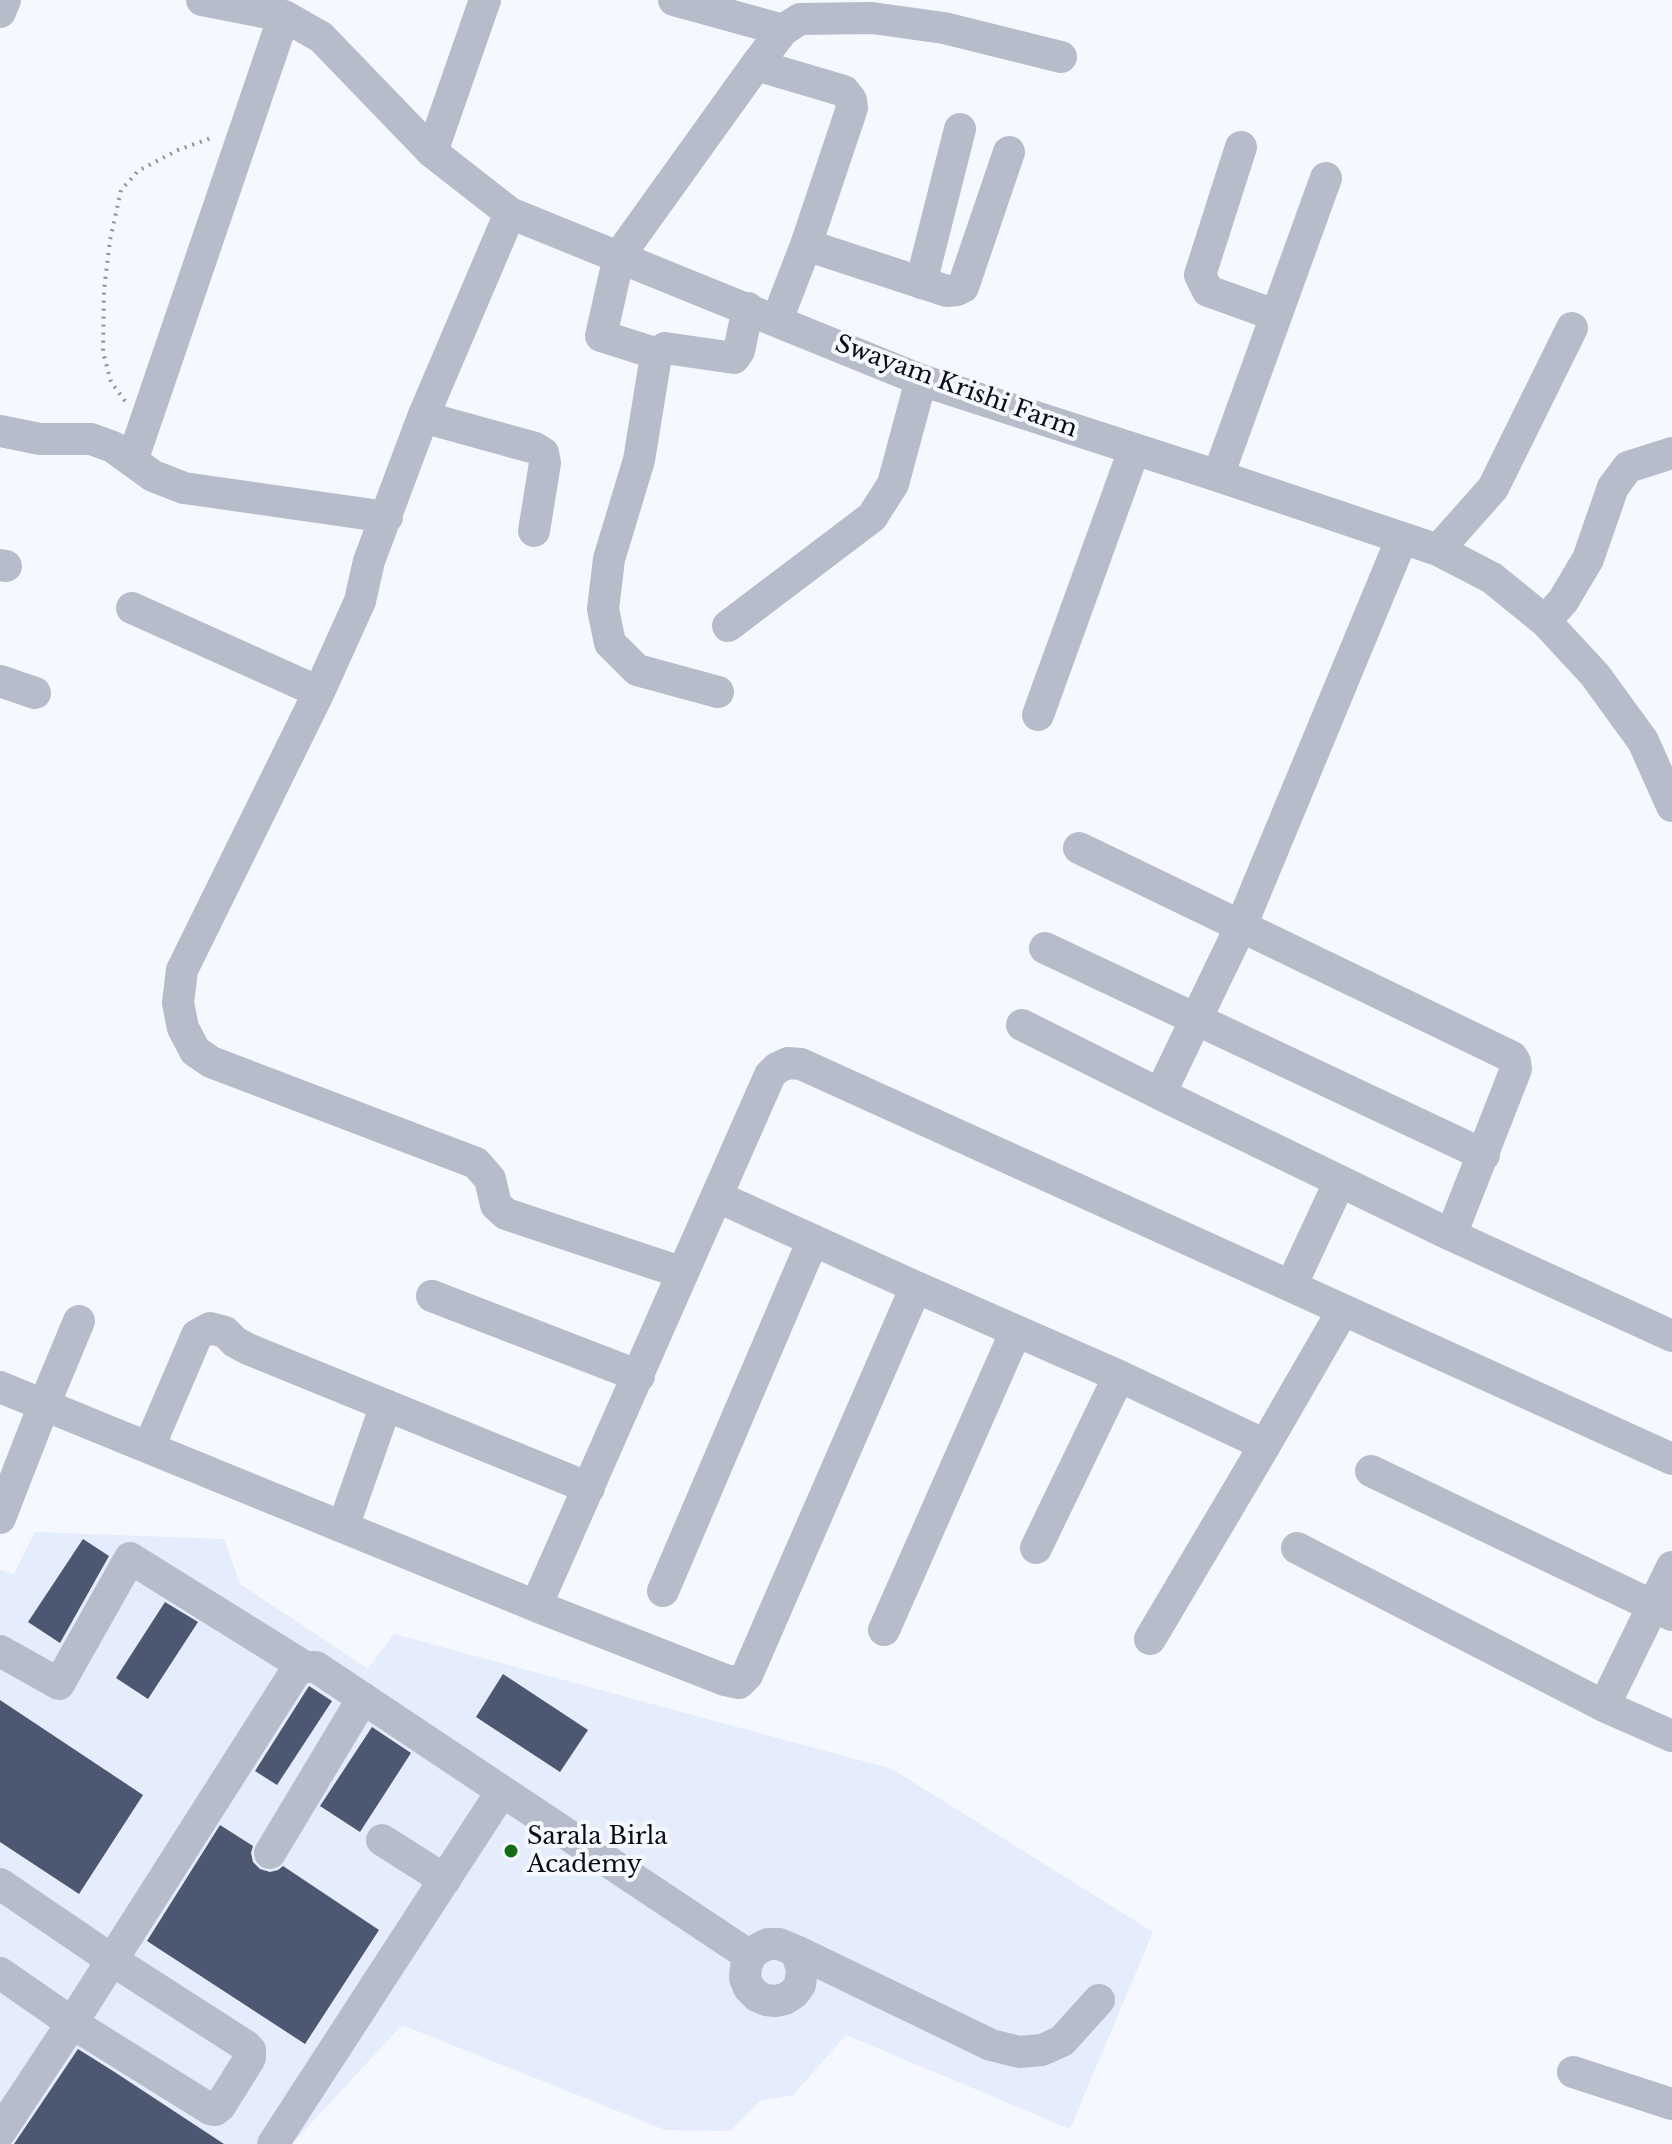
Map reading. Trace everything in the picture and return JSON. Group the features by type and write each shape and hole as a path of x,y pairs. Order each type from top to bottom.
{"street":[{"path":"0,12 5,0"},
{"name":"Swayam Krishi Farm","path":"202,0 284,16 321,37 432,152 510,213 921,380 1438,550 1492,578 1545,621 1595,675 1643,741 1672,806"},
{"path":"432,152 485,0"},
{"path":"674,0 783,30"},
{"path":"658,354 601,336 619,256 783,30 800,19 872,9 1061,57"},
{"path":"132,461 284,16"},
{"path":"718,692 637,670 610,643 603,609 609,559 639,460 658,354 665,348 734,358 806,245 852,108 851,100 844,91 756,65"},
{"path":"921,283 960,129"},
{"path":"1241,147 1200,275 1208,291 1275,315"},
{"path":"806,245 947,291 957,290 963,287 1009,152"},
{"path":"1218,476 1326,178"},
{"path":"510,213 423,417 369,561 360,601 319,692 182,970 178,1003 183,1028 195,1051 211,1062 476,1163 490,1179 496,1205 506,1214 683,1273"},
{"path":"1438,550 1493,488 1572,328"},
{"path":"728,626 872,517 893,484 921,380"},
{"path":"423,417 535,448 543,453 545,463 534,531"},
{"path":"0,431 40,439 91,439 113,447 153,476 184,488 387,517"},
{"path":"1038,715 1134,450"},
{"path":"1545,621 1563,601 1588,559 1613,487 1628,467 1672,453"},
{"path":"1160,1094 1241,926 1402,538"},
{"path":"132,608 319,692"},
{"path":"0,681 35,693"},
{"path":"1079,848 1512,1057 1516,1069 1451,1235"},
{"path":"1045,948 1484,1155"},
{"path":"1022,1025 1451,1235 1672,1336"},
{"path":"536,1606 770,1075 788,1063 801,1064 1672,1459"},
{"path":"1291,1286 1340,1181"},
{"path":"718,1197 1119,1376 1265,1445"},
{"path":"663,1591 813,1240"},
{"path":"0,1387 536,1606 739,1683 747,1675 916,1287"},
{"path":"432,1296 639,1376"},
{"path":"1150,1639 1343,1310"},
{"path":"0,1518 79,1321"},
{"path":"149,1447 197,1335 210,1328 225,1332 248,1349 589,1488"},
{"path":"884,1630 1016,1331"},
{"path":"1036,1548 1119,1376"},
{"path":"343,1527 386,1405"},
{"path":"1371,1471 1662,1611"},
{"path":"1297,1548 1604,1706 1672,1736"},
{"path":"0,1651 59,1684 130,1558 305,1667"},
{"path":"1604,1706 1662,1611 1672,1567"},
{"path":"0,2132 296,1671 305,1667 316,1667 750,1956"},
{"path":"270,1853 363,1698"},
{"path":"273,2144 502,1791"},
{"path":"382,1840 445,1880"},
{"path":"0,1884 250,2050 250,2058 220,2106 210,2109 72,2023 0,1973"},
{"path":"796,1951 802,1969 800,1985 794,1993 775,2001 757,1996 749,1988 745,1978 750,1956 768,1944 779,1944 796,1951 991,2045 1019,2052 1042,2050 1062,2041 1099,2000"},
{"path":"1573,2072 1672,2104"}],"path":[{"path":"147,416 126,403 111,382 103,352 104,290 110,240 121,190 138,171 178,150 247,126"}],"shaded area":[{"name":"Sarala Birla Academy","path":"35,1532 224,1539 240,1584 368,1669 394,1634 892,1769 1153,1932 1070,2129 846,2035 793,2095 760,2101 730,2131 665,2130 402,2025 292,2144 0,2144 0,1570 14,1574"}],"building":[{"path":"83,1539 109,1556 60,1643 28,1622"},
{"path":"165,1602 198,1622 148,1699 116,1678"},
{"path":"503,1674 588,1730 560,1772 476,1717"},
{"path":"309,1686 332,1701 277,1785 255,1771"},
{"path":"0,1700 143,1795 79,1894 0,1842"},
{"path":"372,1727 411,1753 360,1832 320,1806"},
{"path":"220,1825 253,1846 253,1862 260,1869 270,1872 283,1866 379,1930 305,2044 147,1941"},
{"path":"78,2049 113,2071 224,2144 14,2144"}],"place":[{"name":"Sarala Birla Academy","path":"511,1851"}]}
